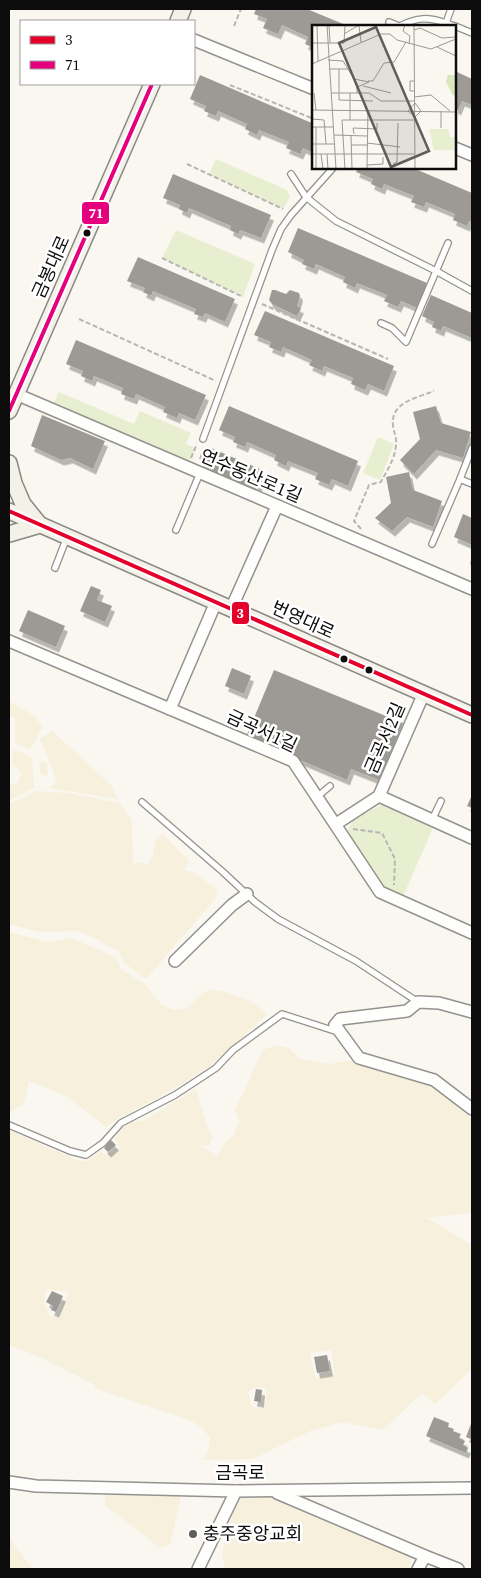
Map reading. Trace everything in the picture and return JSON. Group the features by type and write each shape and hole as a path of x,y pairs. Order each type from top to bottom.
{"street":[{"path":"195,40 312,87"},
{"name":"금봉대로","path":"9,411 152,85"},
{"path":"456,148 472,155"},
{"name":"연수동산로1길","path":"16,394 199,469 277,506 472,589"},
{"path":"9,463 14,483 23,504 40,525 9,534"},
{"path":"230,609 277,506"},
{"name":"번영대로","path":"9,511 472,715"},
{"path":"170,709 216,602"},
{"name":"금곡서1길","path":"9,641 293,761 380,892 472,933"},
{"name":"금곡서2길","path":"336,824 379,796 424,693"},
{"name":"금곡서2길","path":"379,796 472,838"},
{"path":"175,961 232,905 247,894"},
{"path":"472,1012 439,1003 418,1002 407,1011 340,1018 335,1024 359,1058 434,1080 472,1109"},
{"name":"금곡로","path":"9,1482 36,1486 236,1491 472,1488"},
{"path":"271,1490 458,1569"},
{"path":"198,1569 236,1491"},
{"path":"418,1569 424,1556"}],"lane":[{"path":"446,23 451,9"},
{"path":"402,25 417,19 430,18 452,25"},
{"path":"389,22 396,25"},
{"path":"456,26 472,33"},
{"path":"205,440 272,250 282,229 306,197 332,169"},
{"path":"291,174 306,197 336,221 472,291"},
{"path":"381,323 392,328 406,342 448,243"},
{"path":"432,544 472,448"},
{"path":"176,530 199,469"},
{"path":"460,479 472,484"},
{"path":"55,568 67,537"},
{"path":"317,797 330,786"},
{"path":"432,820 441,800"},
{"path":"142,802 224,872 255,902 278,919 356,961 418,1002"},
{"path":"9,1125 70,1151 86,1155 103,1142 121,1123 175,1095 216,1068 233,1050 282,1014 340,1033"}],"path":[{"path":"234,26 241,9"},
{"path":"230,85 312,118"},
{"path":"187,164 283,209"},
{"path":"162,258 244,297"},
{"path":"262,304 388,359"},
{"path":"79,319 216,381"},
{"path":"360,528 354,521 369,485 381,482 396,450 393,418 396,410 404,402 434,391"},
{"path":"199,469 205,440"},
{"path":"189,462 197,443"},
{"path":"472,561 472,568"},
{"path":"348,829 382,832 395,859 393,898"}],"shaded area":[{"path":"9,701 35,716 42,727 30,750 15,743 15,718 9,716"},
{"path":"52,731 113,787 117,799 49,788 57,781 40,739"},
{"path":"13,749 32,757 34,787 9,801 9,785 17,784 22,773 12,764"},
{"path":"39,760 47,763 48,777 40,773"},
{"path":"37,791 67,793 120,803 132,820 133,864 137,862 148,864 153,855 155,841 163,834 189,861 184,870 192,872 217,889 216,898 146,979 123,962 119,952 93,937 78,931 39,932 9,924 9,804"},
{"path":"9,932 47,942 70,938 116,957 121,969 145,984 162,1005 173,1010 186,1009 201,994 211,989 251,1001 267,1014 211,1066 106,1127 66,1096 29,1081 24,1103 9,1113"},
{"path":"276,1045 289,1048 300,1059 329,1064 353,1060 431,1084 472,1119 472,1213 427,1218 472,1245 472,1369 435,1404 422,1393 384,1429 342,1422 310,1431 253,1459 203,1460 209,1448 210,1437 200,1426 184,1418 96,1389 95,1385 42,1358 9,1345 9,1130 76,1160 87,1161 101,1151 107,1156 120,1148 115,1138 123,1127 132,1122 143,1121 196,1089 207,1126 213,1136 209,1145 199,1146 217,1157 223,1145 234,1135 239,1121 235,1110 263,1050","holes":["46,1289 69,1292 58,1317 50,1316 44,1302","331,1350 335,1375 315,1378 310,1353","254,1388 267,1388 265,1406 260,1409 252,1406 248,1392"]},
{"path":"177,1493 181,1496 170,1545 160,1548 105,1505 105,1494"},
{"path":"269,1493 324,1519 409,1555 411,1563 408,1569 225,1569 222,1554 237,1499 244,1494"},
{"path":"9,1538 33,1569 9,1569"}],"green space":[{"path":"216,159 287,190 290,197 283,209 209,174"},
{"path":"176,230 255,264 243,297 162,258"},
{"path":"59,392 134,424 140,411 191,433 186,444 195,448 189,462 53,404"},
{"path":"378,437 394,444 380,480 363,473"},
{"path":"381,805 433,828 401,901 380,892 344,837 353,820"}],"building":[{"path":"256,9 307,9 346,25 312,25 312,47 305,44 308,37 282,25 278,34 263,28 267,19 254,14"},
{"path":"456,71 472,79 472,105 462,101 458,110 456,109"},
{"path":"200,75 312,123 312,152 303,148 300,154 286,148 289,142 259,130 257,135 245,129 247,124 218,111 216,116 204,111 206,106 190,99"},
{"path":"358,169 415,169 472,193 472,222 469,221 467,226 453,220 455,214 426,202 424,207 411,202 414,196 384,184 382,189 371,184 373,179 356,172"},
{"path":"173,174 271,215 261,238 240,230 238,234 230,230 231,226 189,208 187,213 179,209 180,205 163,198"},
{"path":"298,228 427,283 417,308 401,301 398,307 384,301 387,295 357,283 355,288 343,282 345,277 316,264 314,269 302,264 304,260 288,252"},
{"path":"138,257 235,299 225,322 205,313 203,317 194,314 196,309 153,291 151,296 143,292 145,288 127,281"},
{"path":"272,290 286,294 290,290 299,293 297,306 301,308 297,316 272,304 269,300"},
{"path":"431,295 472,313 472,338 443,326 441,331 432,327 434,322 422,316"},
{"path":"265,311 394,366 384,391 368,384 365,390 351,384 353,378 324,366 322,371 309,365 312,360 283,347 281,352 269,347 271,342 254,335"},
{"path":"76,340 206,395 195,420 179,413 177,418 163,412 165,407 136,394 134,399 121,394 123,388 94,376 92,381 81,376 83,371 66,364"},
{"path":"229,406 358,461 348,486 332,479 329,485 315,479 318,473 288,461 286,466 274,460 276,455 247,442 245,447 233,442 235,437 219,430"},
{"path":"436,406 441,423 471,432 463,458 436,450 414,474 400,460 420,439 413,412"},
{"path":"42,415 105,441 93,469 70,458 61,460 31,446"},
{"path":"211,448 265,471 257,490 203,467"},
{"path":"409,472 413,490 442,501 433,527 407,517 392,531 375,518 391,503 386,477"},
{"path":"463,514 472,518 472,545 454,537"},
{"path":"91,586 101,590 97,600 112,606 105,622 80,611"},
{"path":"28,610 65,626 56,647 19,631"},
{"path":"232,668 251,676 244,694 225,686"},
{"path":"274,670 403,723 379,780 351,769 347,780 246,737"},
{"path":"472,795 472,808 467,806"},
{"path":"111,1140 116,1145 108,1152 104,1148"},
{"path":"52,1291 63,1296 56,1312 51,1310 53,1306 46,1302"},
{"path":"327,1355 330,1371 317,1373 314,1357"},
{"path":"256,1389 262,1390 261,1402 254,1401"},
{"path":"434,1417 449,1423 448,1427 461,1434 459,1438 465,1441 463,1445 468,1448 466,1453 426,1436"},
{"path":"472,1421 472,1435 471,1439 466,1437"}],"transit line":[{"name":"71","path":"9,411 152,85"},
{"name":"3","path":"9,511 472,715"}],"place":[{"name":"충주중앙교회","path":"193,1534"}]}
